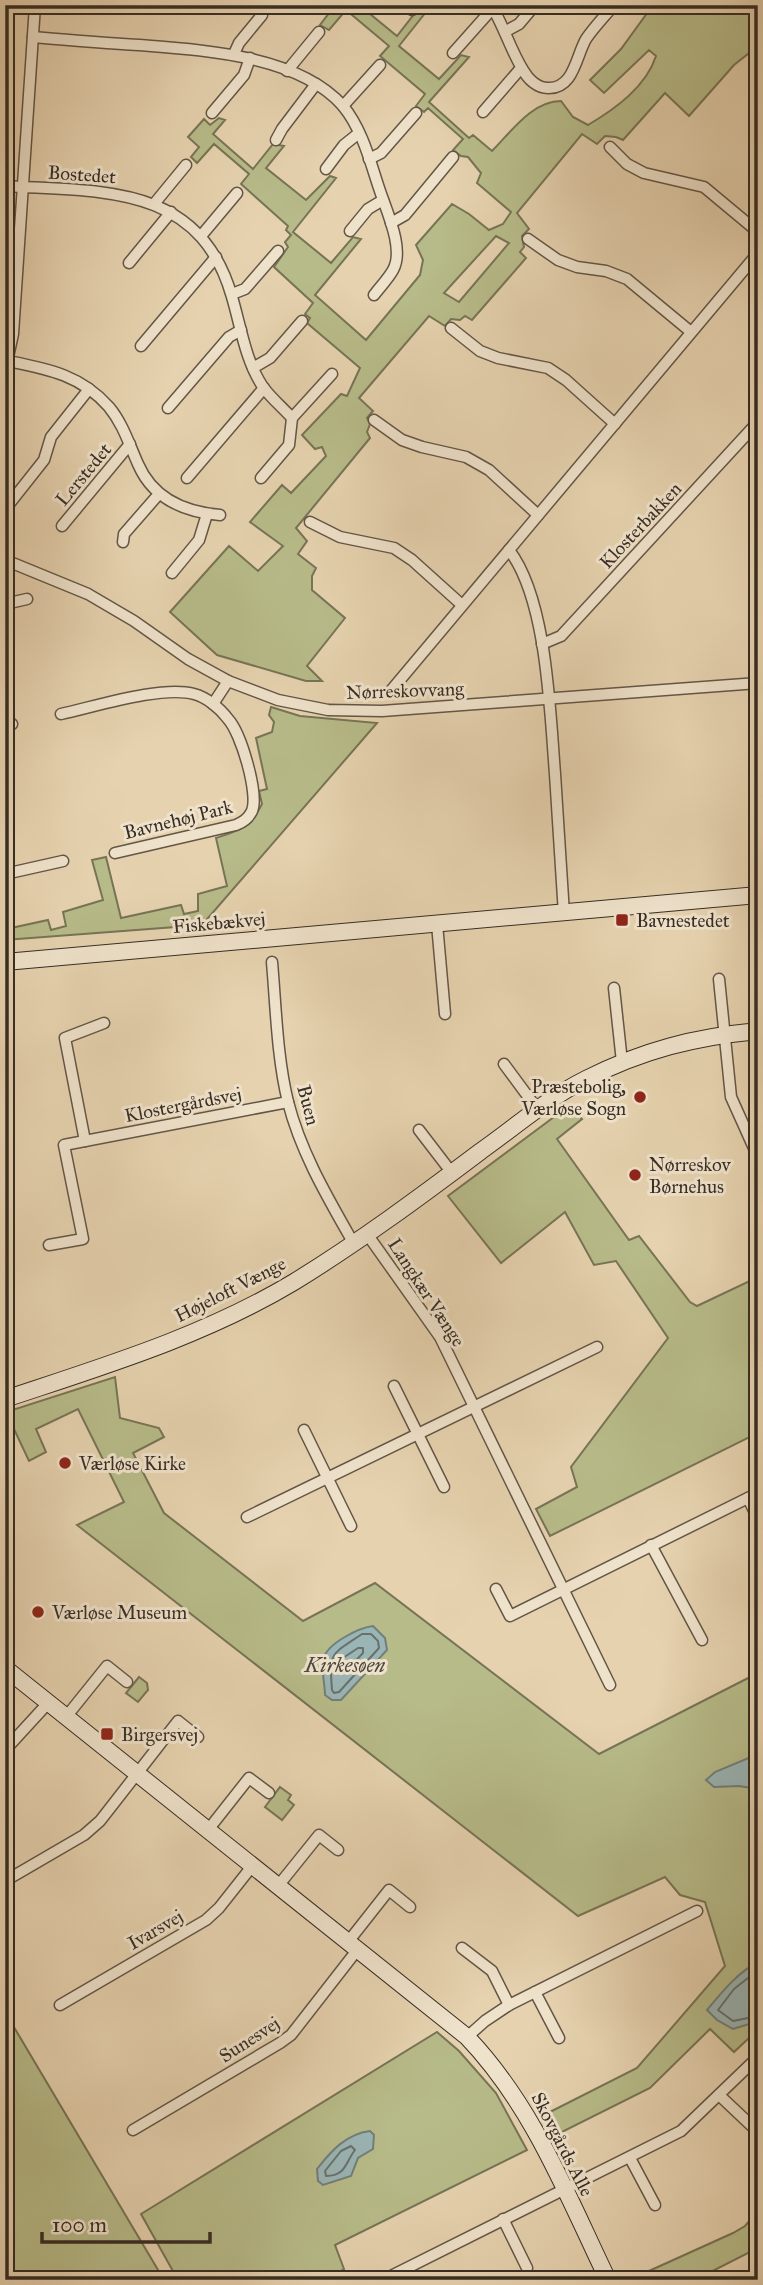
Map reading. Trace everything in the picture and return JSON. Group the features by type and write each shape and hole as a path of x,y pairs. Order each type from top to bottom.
{"street":[{"path":"7,366 13,334 35,5"},
{"path":"506,31 519,24 535,5"},
{"path":"453,53 492,6 521,68 530,79 546,88 555,87 565,82 585,40 614,5"},
{"path":"234,54 239,43 262,15"},
{"path":"287,71 319,32"},
{"path":"33,37 234,54 287,71 316,84 342,106 359,133 391,223 397,250 396,260 393,270 374,295"},
{"path":"212,113 244,75 250,58"},
{"path":"342,106 380,65"},
{"path":"483,111 521,68"},
{"path":"276,140 316,84"},
{"path":"369,159 381,153 416,113"},
{"path":"326,169 344,145 359,133"},
{"path":"610,147 627,164 644,173 704,187 758,232"},
{"path":"391,223 405,215 453,157"},
{"path":"155,204 186,165"},
{"name":"Bostedet","path":"5,186 124,194 171,212 201,236 216,257 232,294 253,368 264,388 292,418"},
{"path":"201,236 237,193"},
{"path":"351,231 368,209 383,200"},
{"path":"130,263 171,212"},
{"path":"528,239 558,260 628,279 691,332"},
{"path":"232,294 244,289 278,251"},
{"path":"389,693 758,253"},
{"path":"141,345 216,257"},
{"path":"253,368 270,358 302,321"},
{"path":"451,328 480,351 498,358 548,368 566,380 615,424"},
{"path":"168,408 229,337 241,330"},
{"name":"Lerstedet","path":"7,366 56,371 89,389 107,405 120,422 146,481 158,495"},
{"path":"261,478 289,445 292,418 332,374"},
{"path":"187,478 264,388"},
{"name":"Lerstedet","path":"6,509 44,460 51,437 89,389"},
{"path":"374,420 402,440 466,457 489,470 538,515"},
{"name":"Klosterbakken","path":"542,644 561,636 758,422"},
{"name":"Lerstedet","path":"62,526 130,444"},
{"path":"123,541 124,534 158,495 207,514 220,515"},
{"path":"172,573 199,540 207,514"},
{"path":"310,522 340,537 394,548 412,560 462,606"},
{"path":"509,550 516,559 531,595 542,644 550,699 564,914"},
{"name":"Nørreskovvang","path":"5,560 89,594 134,621 188,659 228,681 278,700 328,710 382,711 758,683"},
{"path":"5,604 27,599"},
{"path":"213,704 228,681"},
{"name":"Bavnehøj Park","path":"61,714 169,691 194,694 213,704 229,719 239,736 254,797 252,810 246,820 236,825 115,853"},
{"path":"5,874 62,861"},
{"name":"Fiskebækvej","path":"5,962 758,895"},
{"path":"437,924 445,1014"},
{"name":"Buen","path":"272,962 281,1065 288,1102 314,1172 361,1239"},
{"path":"719,979 731,1097 758,1157"},
{"path":"614,988 622,1062"},
{"path":"49,1245 83,1239 64,1144 85,1140 65,1038 104,1023"},
{"name":"Højeloft Vænge","path":"5,1399 140,1355 226,1318 284,1288 361,1239 583,1080 677,1042 758,1031"},
{"path":"504,1064 538,1110"},
{"name":"Klostergårdsvej","path":"85,1140 288,1102"},
{"path":"419,1130 452,1173"},
{"name":"Langkær Vænge","path":"361,1239 440,1337 610,1685"},
{"path":"247,1517 597,1347"},
{"path":"394,1387 444,1487"},
{"path":"304,1430 351,1525"},
{"path":"496,1589 510,1616 753,1496 758,1519"},
{"path":"651,1545 702,1640"},
{"path":"66,1717 107,1666 127,1682"},
{"name":"Skovgårds Alle","path":"5,1668 467,2037 513,2093 536,2131 608,2280"},
{"path":"5,1749 48,1702"},
{"path":"5,1881 84,1835 100,1821 178,1721 198,1737"},
{"path":"208,1830 248,1778 269,1793"},
{"path":"278,1886 318,1835 338,1850"},
{"name":"Ivarsvej","path":"60,2005 206,1920 253,1865"},
{"path":"353,1946 389,1890 410,1907"},
{"path":"467,2037 509,2004 697,1911"},
{"name":"Sunesvej","path":"133,2130 291,2035 353,1946"},
{"path":"462,1948 492,1971 509,2004"},
{"path":"535,1992 559,2038"},
{"path":"383,2280 407,2275 503,2219 630,2158 681,2130 758,2057"},
{"path":"719,2095 755,2129"},
{"path":"630,2158 654,2205"},
{"path":"503,2219 527,2268"}],"green space":[{"path":"321,5 329,5 335,10 339,5 359,5 397,36 415,13 426,12 399,46 439,79 461,55 469,57 429,102 469,138 473,135 492,151 531,112 550,102 561,101 573,117 588,125 628,96 645,78 651,67 656,56 649,50 604,93 590,80 621,49 653,5 758,5 758,46 734,65 689,116 665,93 623,140 605,136 597,144 582,134 517,213 529,229 522,236 524,247 520,252 526,258 472,320 465,316 460,320 451,319 445,326 429,316 359,398 373,411 367,418 370,438 296,528 307,541 298,554 316,568 312,576 312,590 345,618 307,666 322,681 306,681 217,655 170,612 229,546 258,571 283,546 250,522 282,485 291,493 326,456 322,447 315,449 302,435 341,394 347,396 360,368 307,323 310,318 305,314 313,303 274,267 288,247 285,242 291,235 286,230 288,226 241,184 249,174 214,144 197,163 191,157 199,147 188,137 204,119 210,125 219,118 225,120 213,134 253,169 273,144 284,146 266,168 306,200 330,176 336,178 293,232 331,263 353,237 361,239 315,295 366,340 420,275 423,260 416,245 452,204 489,230 503,224 511,212 477,183 481,173 468,157 453,150 463,139 428,108 424,112 416,106 425,94 380,56 389,46 346,10 329,30 320,25 329,13","holes":["496,236 509,243 459,302 444,293"]},
{"path":"271,707 300,716 377,723 202,925 5,940 5,922 9,921 11,928 48,920 51,930 66,926 63,912 103,900 92,860 106,857 121,918 181,905 184,914 198,911 198,894 227,886 216,838 244,827 262,804 259,791 267,789 256,738 272,732 274,722 269,715"},
{"path":"570,1105 582,1119 557,1139 629,1240 639,1236 690,1302 697,1306 758,1277 758,1433 550,1536 536,1509 577,1487 571,1467 668,1338 616,1261 594,1265 565,1212 501,1263 448,1196"},
{"path":"115,1377 120,1418 159,1428 164,1437 133,1453 164,1513 303,1621 375,1583 599,1754 758,1673 758,2042 749,2038 734,2052 710,2029 650,2088 554,2136 542,2116 637,2068 725,1966 705,1902 680,1895 665,1877 578,1916 77,1525 124,1502 78,1409 36,1429 46,1452 29,1461 6,1412"},
{"path":"139,1677 147,1683 148,1690 138,1702 126,1693"},
{"path":"280,1787 291,1795 288,1800 294,1805 282,1820 265,1807"},
{"path":"5,2012 164,2280 5,2280"},
{"path":"437,2032 459,2051 496,2093 527,2150 335,2245 344,2269 330,2280 178,2280 141,2214"},
{"path":"758,2211 758,2248 695,2280 629,2280 733,2233 745,2226"}],"water":[{"name":"Kirkesøen","path":"373,1626 385,1638 387,1650 341,1700 332,1700 325,1695 322,1668 325,1654 344,1638"},
{"path":"758,1754 758,1789 739,1786 714,1787 706,1780 715,1772"},
{"path":"758,1962 758,2027 749,2024 733,2029 717,2020 707,2010 737,1977"},
{"path":"370,2131 374,2135 373,2149 358,2158 351,2176 323,2185 318,2181 317,2169 334,2150 346,2140"}],"place":[{"name":"Bavnestedet","path":"622,920"},
{"name":"Præstebolig, Værløse Sogn","path":"640,1097"},
{"name":"Nørreskov Børnehus","path":"635,1175"},
{"name":"Værløse Kirke","path":"65,1463"},
{"name":"Værløse Museum","path":"38,1612"},
{"name":"Birgersvej","path":"107,1734"}]}
